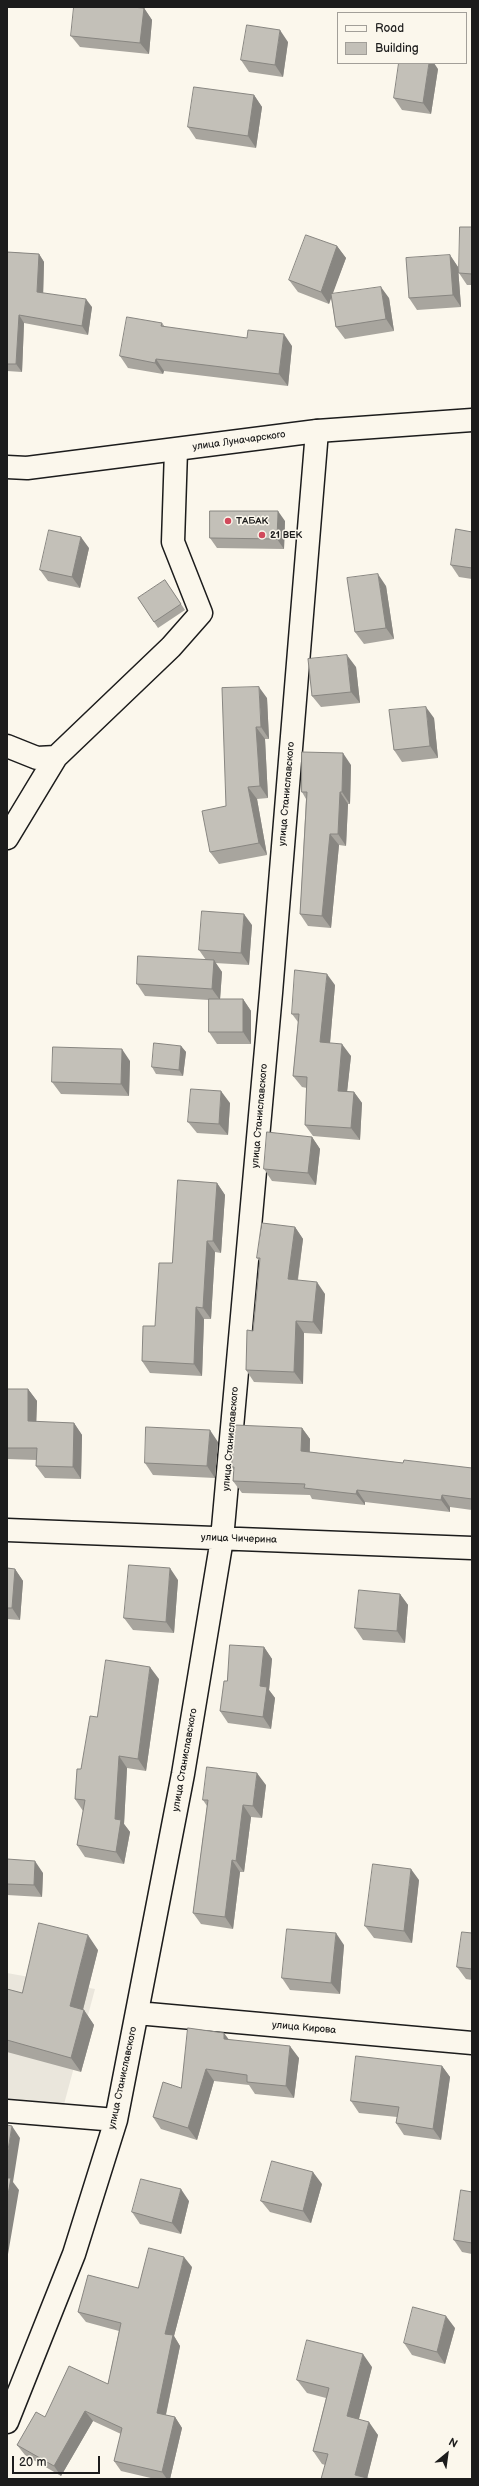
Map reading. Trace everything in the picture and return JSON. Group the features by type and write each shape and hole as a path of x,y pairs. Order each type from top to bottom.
{"street":[{"name":"улица Луначарского","path":"7,467 27,468 176,450 317,430 472,420"},
{"name":"улица Станиславского","path":"7,2422 74,2254 116,2120 183,1774 222,1539 272,985 317,430"},
{"path":"7,838 56,757 170,647 201,613 173,542 176,450"},
{"path":"7,746 37,758 56,757"},
{"name":"улица Чичерина","path":"7,1530 472,1548"},
{"name":"улица Кирова","path":"137,2013 472,2043"},
{"path":"7,2111 116,2120"}],"shaded area":[{"path":"7,1973 95,1989 63,2108 7,2104"}],"building":[{"path":"74,7 144,8 140,43 71,36"},
{"path":"247,25 280,30 275,65 241,60"},
{"path":"399,64 429,64 423,103 394,98"},
{"path":"194,87 254,95 248,136 188,127"},
{"path":"460,227 472,227 472,274 459,273"},
{"path":"306,235 337,246 321,292 289,280"},
{"path":"7,252 39,254 37,292 86,299 82,326 19,315 16,364 7,364"},
{"path":"450,255 453,295 409,298 406,258"},
{"path":"381,287 386,319 336,327 331,294"},
{"path":"127,317 162,323 161,326 247,338 248,330 284,334 279,374 156,359 155,363 120,356"},
{"path":"210,511 278,511 277,539 210,538"},
{"path":"456,529 472,532 472,568 451,565"},
{"path":"49,530 81,537 72,577 40,570"},
{"path":"378,574 386,628 355,632 347,578"},
{"path":"165,580 181,604 154,622 138,598"},
{"path":"347,655 351,692 312,696 308,659"},
{"path":"259,687 261,727 256,727 260,786 248,787 259,843 210,852 202,811 226,806 222,688"},
{"path":"426,707 430,746 394,750 389,710"},
{"path":"302,752 343,753 342,792 340,792 338,834 330,834 322,916 300,914 307,792 302,792"},
{"path":"202,911 244,914 241,953 199,950"},
{"path":"138,956 214,960 212,989 137,984"},
{"path":"295,970 327,974 320,1042 342,1044 338,1091 354,1092 351,1128 305,1125 307,1077 293,1076 299,1014 292,1014"},
{"path":"209,999 243,999 243,1032 209,1032"},
{"path":"154,1043 181,1046 179,1070 152,1067"},
{"path":"53,1047 122,1049 121,1084 52,1082"},
{"path":"191,1089 221,1091 219,1124 188,1122"},
{"path":"267,1132 312,1137 308,1173 264,1169"},
{"path":"178,1180 217,1183 213,1241 207,1241 203,1308 196,1307 194,1364 142,1361 143,1326 155,1326 159,1263 172,1263"},
{"path":"262,1223 295,1227 288,1279 317,1282 313,1322 296,1321 294,1372 246,1370 247,1330 253,1331 260,1258 257,1258"},
{"path":"7,1389 28,1389 28,1421 74,1423 73,1467 36,1466 37,1448 7,1448"},
{"path":"235,1425 302,1428 301,1451 403,1463 404,1460 472,1468 472,1499 442,1495 441,1500 357,1490 356,1494 304,1488 305,1484 233,1481 234,1467 232,1467"},
{"path":"146,1427 210,1430 207,1466 145,1463"},
{"path":"129,1565 170,1568 166,1622 124,1618"},
{"path":"7,1568 15,1569 12,1608 7,1608"},
{"path":"359,1590 400,1594 397,1631 355,1628"},
{"path":"230,1645 264,1647 260,1686 267,1687 263,1717 220,1711 224,1681 227,1681"},
{"path":"106,1660 150,1667 138,1759 119,1756 115,1819 121,1820 116,1852 77,1845 85,1800 75,1799 77,1769 81,1769 90,1716 97,1717"},
{"path":"207,1767 257,1773 253,1806 243,1805 236,1861 232,1860 225,1917 193,1913 208,1800 203,1800"},
{"path":"7,1859 35,1861 34,1885 7,1884"},
{"path":"373,1864 411,1869 404,1931 365,1926"},
{"path":"39,1923 88,1935 70,2006 84,2010 71,2058 7,2040 7,1989 22,1993"},
{"path":"287,1929 336,1933 331,1983 282,1978"},
{"path":"462,1932 472,1933 472,1969 457,1967"},
{"path":"188,2028 224,2033 224,2039 290,2046 286,2086 247,2082 247,2075 206,2069 188,2128 153,2117 163,2082 181,2088"},
{"path":"356,2056 442,2066 433,2129 396,2123 399,2107 351,2101"},
{"path":"7,2125 12,2126 7,2156"},
{"path":"272,2161 313,2172 303,2211 261,2201"},
{"path":"7,2178 11,2178 7,2200"},
{"path":"141,2179 181,2189 172,2223 132,2212"},
{"path":"461,2190 472,2192 472,2243 454,2240"},
{"path":"149,2248 184,2257 165,2334 173,2335 157,2413 175,2417 162,2472 114,2461 122,2428 85,2411 54,2466 17,2445 36,2412 45,2417 69,2366 108,2384 121,2323 78,2312 88,2275 138,2288"},
{"path":"413,2307 446,2316 437,2352 404,2343"},
{"path":"307,2340 363,2354 347,2416 369,2422 355,2475 371,2479 321,2479 328,2454 313,2451 329,2388 297,2380"}],"place":[{"name":"ТАБАК","path":"228,521"},
{"name":"21 ВЕК","path":"262,535"}]}
